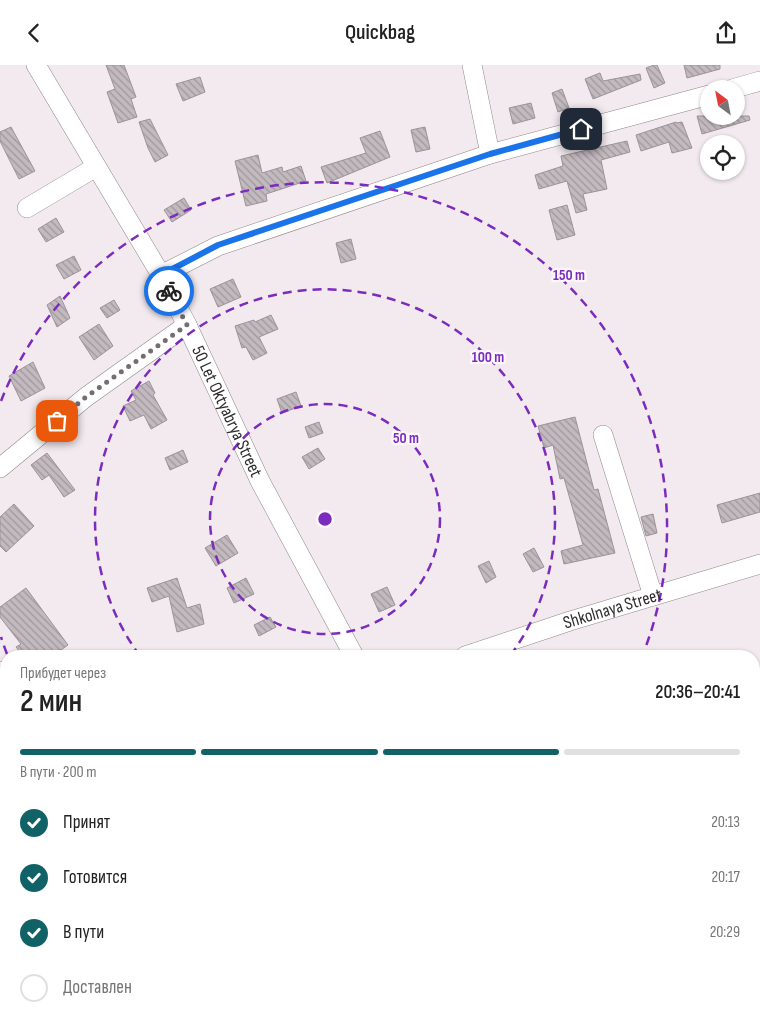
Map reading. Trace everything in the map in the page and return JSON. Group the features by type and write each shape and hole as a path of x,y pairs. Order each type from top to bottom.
{"street":[{"name":"50 Let Oktyabrya Street","path":"36,65 161,275 187,325 260,481 351,650"},
{"path":"472,65 490,154"},
{"path":"745,85 760,81"},
{"path":"161,275 218,245 490,154 700,97"},
{"path":"27,208 96,167"},
{"path":"0,468 86,397 187,325"},
{"path":"603,435 653,596"},
{"name":"Shkolnaya Street","path":"483,650 570,621 760,564"}],"building":[{"path":"106,65 124,65 136,97 131,99 137,117 118,123 107,92 115,89"},
{"path":"657,65 665,83 654,88 646,68"},
{"path":"684,65 720,65 720,69 687,78"},
{"path":"600,73 603,81 640,74 641,80 593,99 585,79"},
{"path":"200,77 205,92 183,101 176,84"},
{"path":"562,89 569,108 558,112 552,93"},
{"path":"531,103 535,118 513,124 509,108"},
{"path":"697,116 700,116 700,125 733,125 702,134"},
{"path":"745,116 749,116 750,120 745,121"},
{"path":"150,119 168,155 155,162 139,122"},
{"path":"676,122 682,122 692,148 672,153 669,142 641,151 636,135"},
{"path":"11,127 35,171 19,179 0,141 0,132"},
{"path":"425,127 430,149 416,152 411,130"},
{"path":"380,131 390,157 327,183 321,167 366,153 360,138"},
{"path":"627,141 630,152 601,160 607,189 583,194 587,210 576,213 567,181 539,189 535,175 563,166 561,156"},
{"path":"258,155 262,173 282,167 283,172 301,166 306,181 266,194 267,201 246,206 235,161"},
{"path":"184,198 191,210 172,222 164,210"},
{"path":"567,205 575,235 557,240 549,210"},
{"path":"56,218 64,232 46,242 38,229"},
{"path":"351,239 356,259 341,263 336,243"},
{"path":"74,256 81,270 64,279 56,265"},
{"path":"233,279 241,297 218,307 210,289"},
{"path":"60,296 70,318 57,327 47,305"},
{"path":"114,300 120,310 107,318 100,308"},
{"path":"271,315 278,329 259,337 267,353 253,360 246,347 242,348 235,326 254,320 255,322"},
{"path":"99,324 113,346 94,360 79,337"},
{"path":"33,362 45,388 21,401 9,376"},
{"path":"149,381 155,393 153,395 167,420 151,429 144,415 130,421 123,406 136,400 131,391"},
{"path":"296,392 301,406 282,413 277,399"},
{"path":"575,417 594,490 598,489 615,553 564,564 561,551 583,545 564,478 560,479 553,445 544,448 538,426"},
{"path":"319,422 323,433 309,438 305,427"},
{"path":"318,448 325,459 309,469 302,457"},
{"path":"183,450 188,462 170,470 165,458"},
{"path":"47,453 75,490 64,497 49,475 42,480 31,465"},
{"path":"760,493 760,512 722,523 717,505"},
{"path":"14,504 34,526 6,552 0,546 0,517"},
{"path":"653,514 657,533 646,536 641,517"},
{"path":"227,535 238,553 216,566 205,548"},
{"path":"534,548 544,567 533,572 523,554"},
{"path":"489,561 496,577 486,583 478,566"},
{"path":"177,578 187,608 200,604 204,624 177,632 169,596 152,602 147,588"},
{"path":"246,578 254,594 234,603 227,588"},
{"path":"387,587 395,605 379,612 371,594"},
{"path":"26,588 68,645 61,650 18,650 16,647 21,644 0,617 0,607"},
{"path":"270,617 276,627 259,636 254,625"}],"way so far":[{"path":"57,421 86,397 187,325 169,291"}],"route":[{"path":"169,291 161,275 218,245 490,154 581,129"}]}
